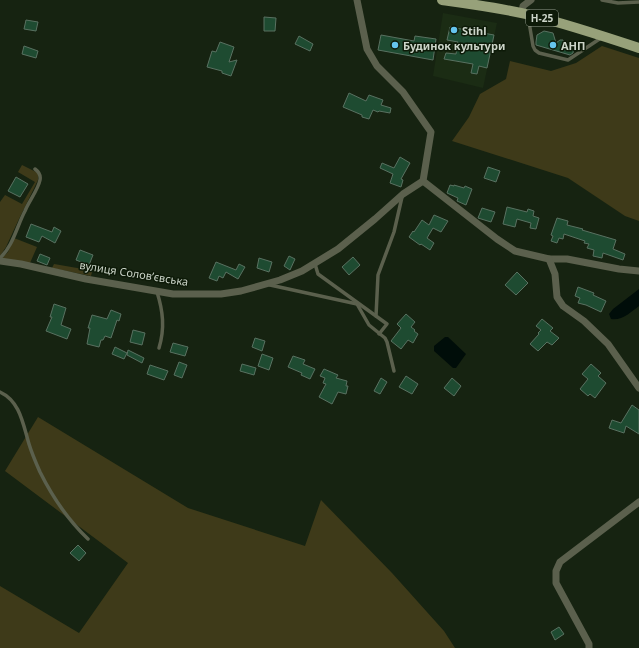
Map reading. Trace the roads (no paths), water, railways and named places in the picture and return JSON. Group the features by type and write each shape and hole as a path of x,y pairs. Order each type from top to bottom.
{"main road":[{"name":"Н-25","path":"442,0 525,14 604,36 639,48"}],"street":[{"path":"357,0 367,49 377,66 403,92 431,132 423,181 515,251 549,259 567,259 619,269 639,271"},
{"path":"525,14 524,6 530,0"},
{"name":"вулиця Соловʼєвська","path":"0,262 21,264 86,279 173,294 221,294 241,292 268,284 302,271 344,244 375,219 402,194 423,181"},
{"path":"549,259 555,274 557,297 564,306 584,321 608,344 639,388"},
{"path":"589,648 589,644 556,583 556,571 560,562 639,502"}],"lane":[{"path":"602,0 618,3 639,2"},
{"path":"525,14 533,46 539,53 568,60 604,36"},
{"path":"0,258 8,248 38,185 40,176 39,172 35,169"},
{"path":"376,316 378,275 394,232 402,194"},
{"path":"314,263 318,274 387,324 379,334"},
{"path":"268,284 356,303 369,325 387,342 394,371"},
{"path":"157,291 164,324 159,348"},
{"path":"0,392 12,401 18,410 34,458 58,504 71,522 88,540"}],"place":[{"name":"Stihl","path":"454,30"},
{"name":"Будинок культури","path":"395,45"},
{"name":"АНП","path":"553,45"}]}
